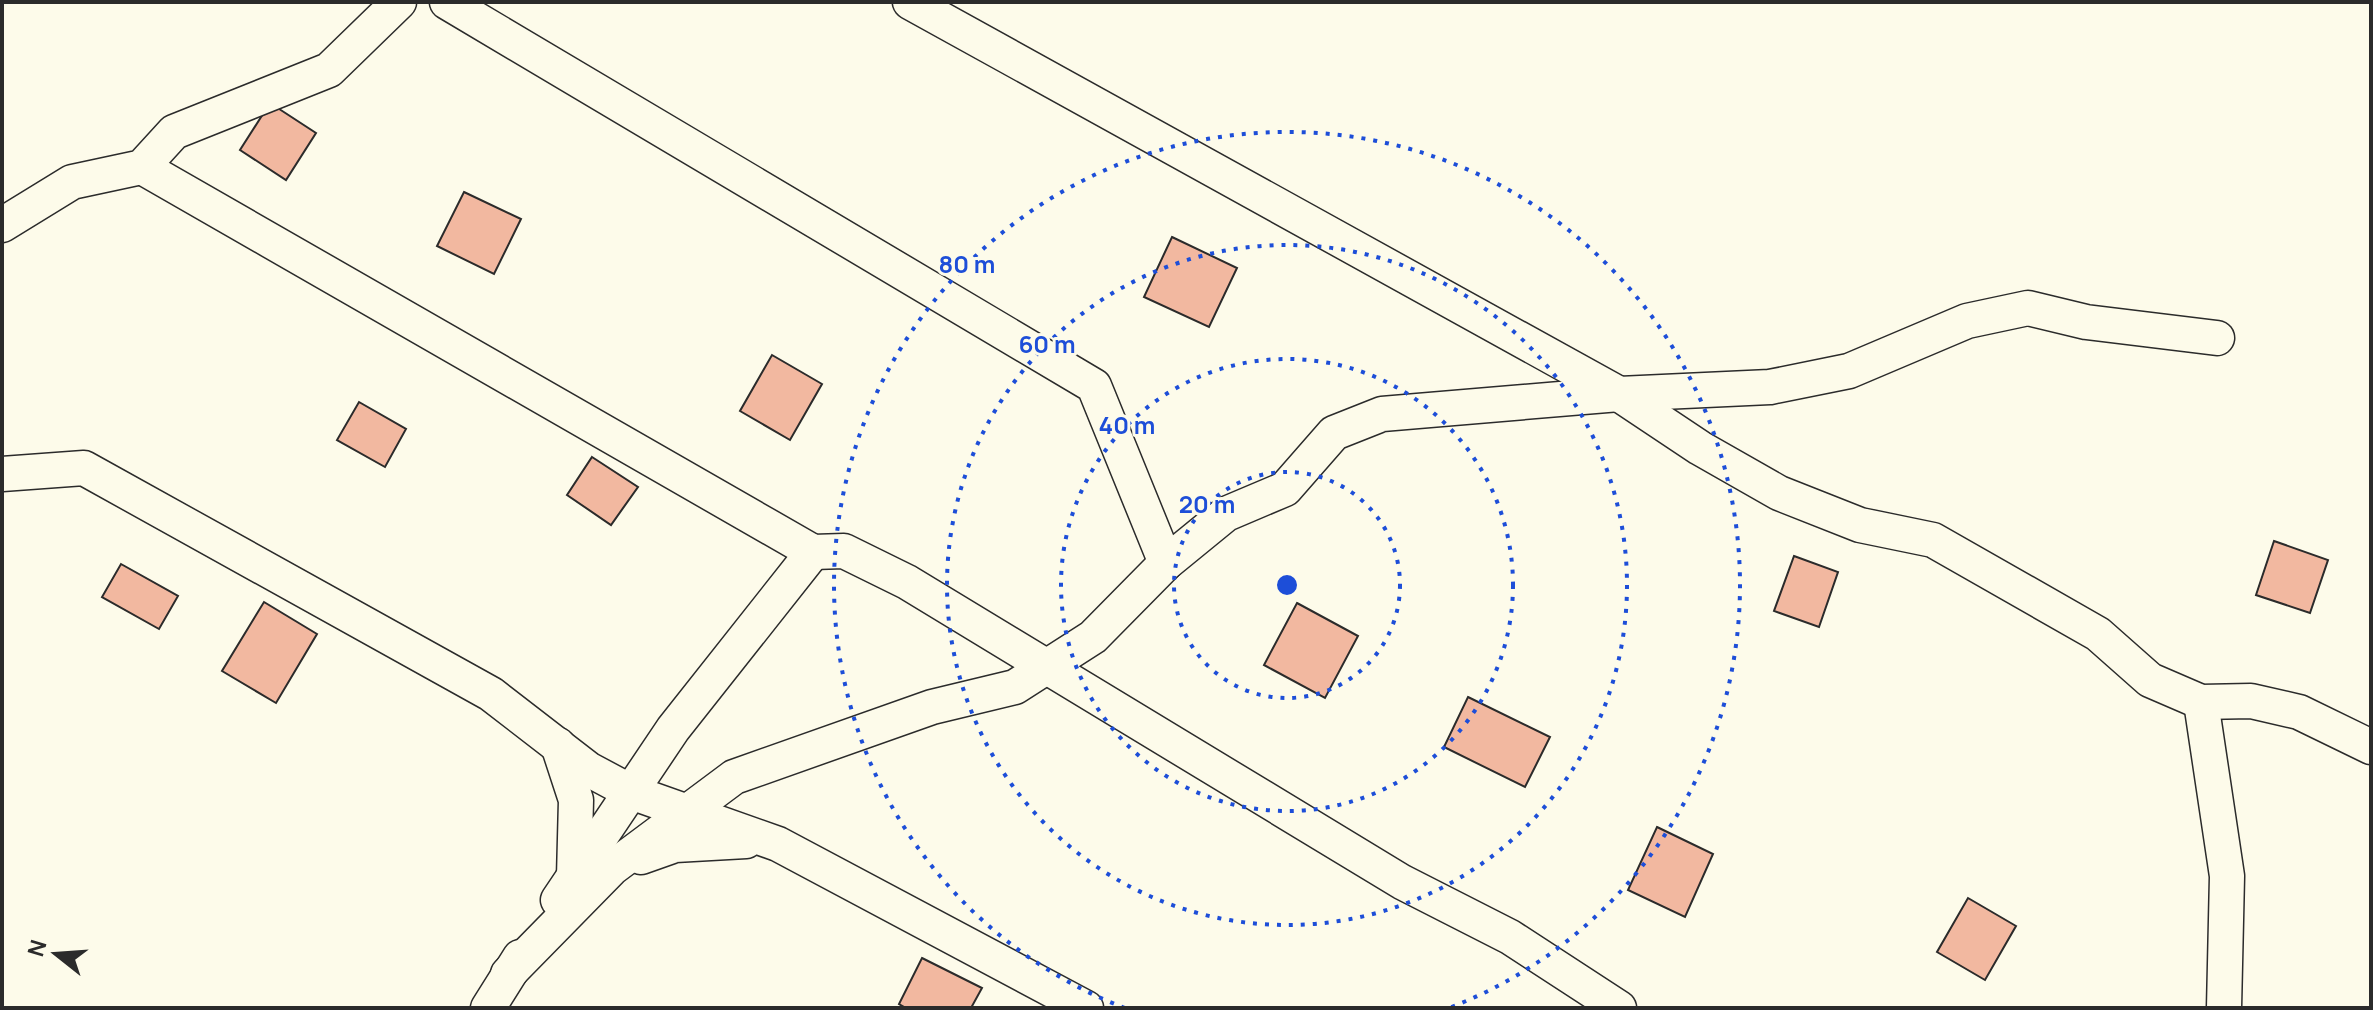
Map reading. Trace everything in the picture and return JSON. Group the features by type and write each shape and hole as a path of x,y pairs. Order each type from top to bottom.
{"street":[{"path":"2,225 72,182 142,167 174,132 329,70 399,2"},
{"path":"447,2 1094,386 1166,563"},
{"path":"910,2 1619,394 1700,448 1779,493 1860,525 1933,540 2098,634 2150,680 2201,702 2251,701 2299,712 2371,747"},
{"path":"142,167 813,552 844,551 907,582 1402,882 1510,937 1619,1008"},
{"path":"508,974 612,868 734,777 932,707 1015,687 1093,637 1166,563 1226,514 1285,489 1334,433 1382,414 1619,394 1770,387 1849,371 1967,321 2028,308 2086,322 2217,338"},
{"path":"2,474 84,468 491,694 588,769 631,792 778,844 1086,1008"},
{"path":"488,1008 673,729 813,552"},
{"path":"2201,702 2227,876 2224,1008"},
{"path":"558,745 576,800 574,877"},
{"path":"612,868 675,845 729,840 778,844"}],"building":[{"path":"270,103 316,133 286,180 240,150"},
{"path":"464,192 521,219 494,274 437,246"},
{"path":"1172,237 1237,268 1209,327 1144,297"},
{"path":"772,355 822,384 790,440 740,411"},
{"path":"359,402 406,429 385,467 337,440"},
{"path":"592,457 638,487 611,525 567,495"},
{"path":"2274,541 2328,560 2310,613 2256,595"},
{"path":"1794,556 1838,572 1819,627 1774,611"},
{"path":"121,564 178,596 159,629 102,597"},
{"path":"264,602 317,634 276,703 222,671"},
{"path":"1297,603 1358,636 1325,698 1264,665"},
{"path":"1468,697 1550,737 1525,787 1444,747"},
{"path":"1657,827 1713,854 1685,917 1628,890"},
{"path":"1968,898 2016,926 1985,980 1937,952"},
{"path":"922,958 982,988 971,1008 906,1008 899,1004"}]}
